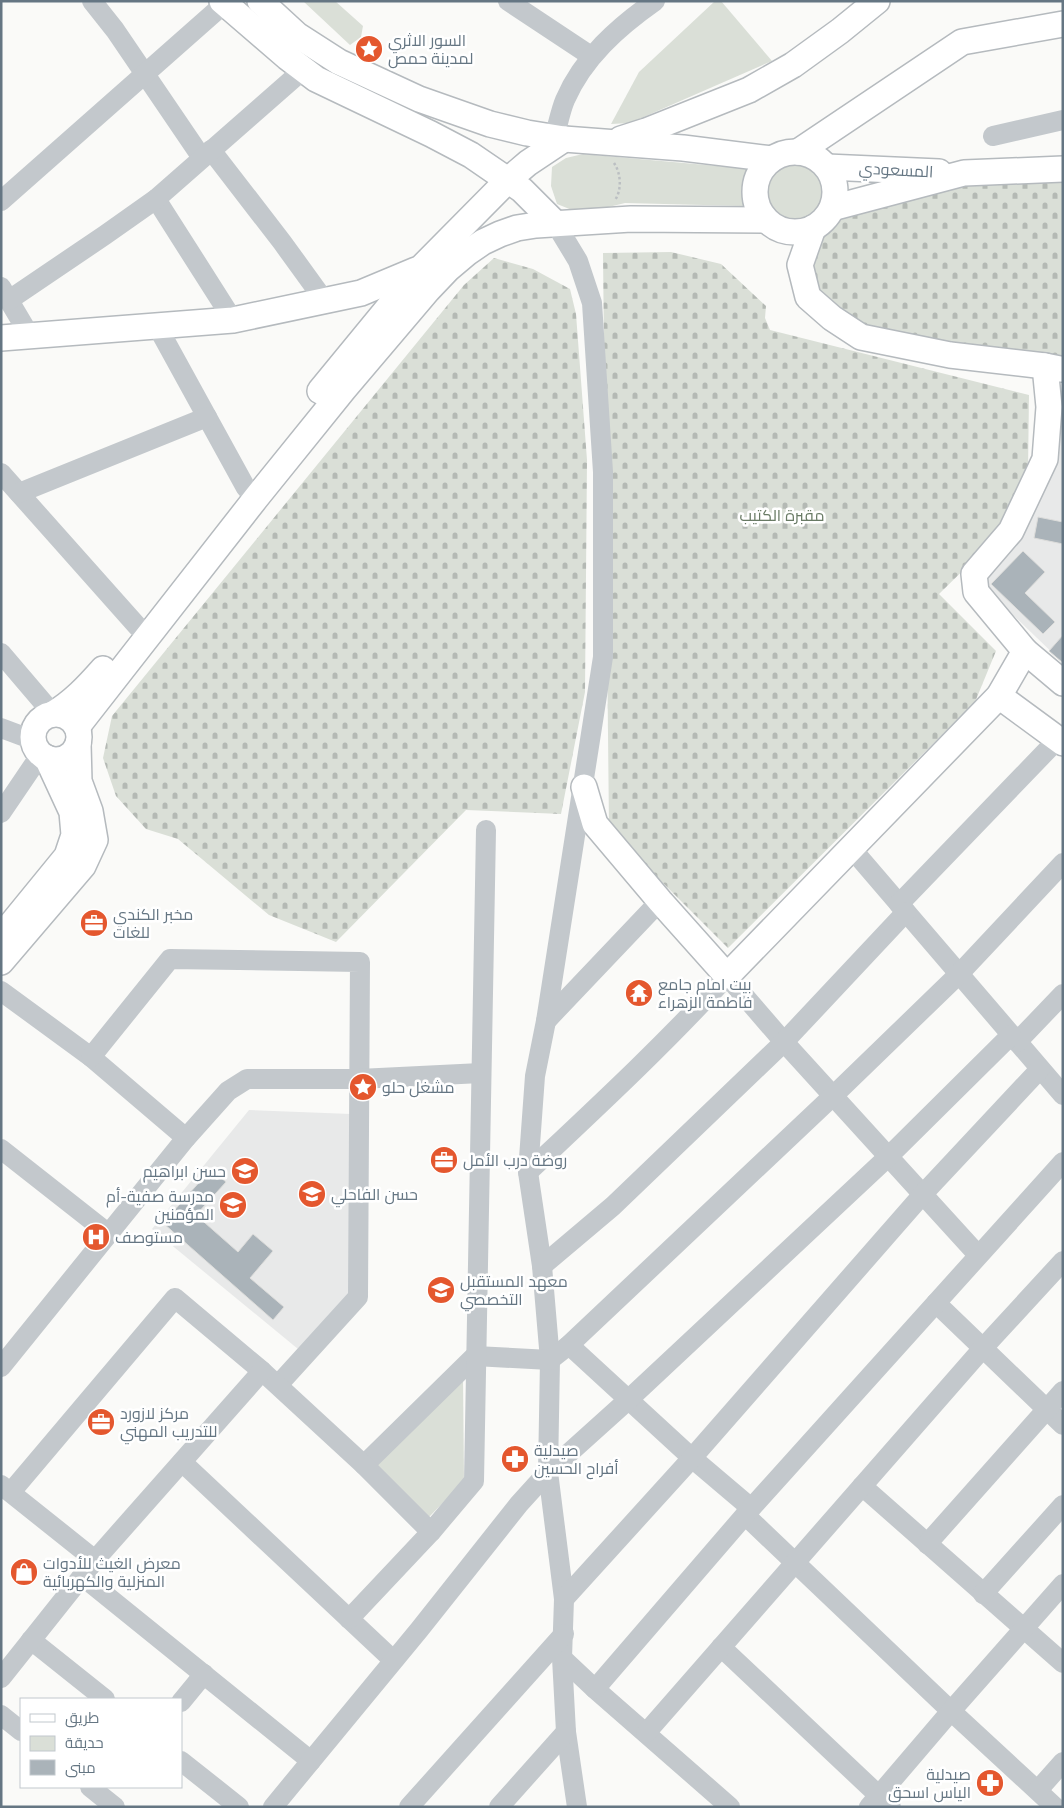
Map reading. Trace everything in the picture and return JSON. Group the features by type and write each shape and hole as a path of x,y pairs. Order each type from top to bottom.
{"main road":[{"path":"260,1 310,45 385,85 454,112 526,133 552,144 599,142 627,138 749,90 793,65 877,1"},
{"path":"223,2 303,70 331,87 451,144 522,190 555,224"},
{"path":"798,152 962,42 1063,24"},
{"path":"599,142 683,148 772,159"},
{"path":"1,936 66,856 74,835 72,812 41,751 36,726 46,716 54,714 89,686 138,627 338,369 421,268 508,180 552,144"},
{"path":"534,201 533,178 552,144"},
{"path":"798,152 814,156 827,167 835,186 832,208 824,220 813,228 801,232 776,228 766,220 758,208 755,195 756,181 762,169 772,159 784,153 798,152"},
{"name":"المسعودي","path":"827,167 964,173"},
{"path":"832,208 964,173 1063,170"},
{"path":"41,751 57,760 66,758 74,752 78,735 178,597 344,389 448,269 483,242 518,228 555,224 631,219 766,220"},
{"path":"813,228 800,265 808,297 832,318 861,337 950,355 1054,368 1045,459 1011,530 974,574 976,592 1025,651 1063,683"},
{"path":"1,338 232,320 369,290 421,268"},
{"path":"584,787 595,824 727,976 999,696 1025,651"},
{"path":"999,696 1061,741"},
{"path":"1,962 83,866 95,840 90,811 79,781 78,735 68,717 54,714"}],"street":[{"path":"92,1 207,154 282,242 324,300"},
{"path":"508,1 591,56"},
{"path":"1,201 146,75 223,2"},
{"path":"552,144 566,99 591,56 642,5"},
{"path":"30,336 5,293 105,235 156,199 303,70"},
{"path":"993,136 1063,120"},
{"path":"156,199 232,320"},
{"path":"555,224 572,248 592,303 603,472 603,657 546,1022 535,1076 528,1172 542,1266 550,1360 548,1472 564,1599 562,1658 566,1732 580,1803"},
{"path":"157,326 246,488"},
{"path":"19,493 207,417"},
{"path":"1,473 138,627"},
{"path":"1,653 54,714"},
{"path":"1,728 41,751 1,813"},
{"path":"542,1266 613,1206 784,1042 902,908 1061,741"},
{"path":"349,1619 474,1482 486,830"},
{"path":"852,849 1063,1095"},
{"path":"364,1465 476,1356 550,1360 569,1345 834,1095 959,974 1063,862"},
{"path":"546,1022 660,901"},
{"path":"91,1057 170,960 360,962 358,1297 278,1385"},
{"path":"528,1172 695,1012 727,976 784,1042 978,1255"},
{"path":"1,991 91,1057 186,1138"},
{"path":"273,1807 519,1504 548,1472 628,1400 1063,994"},
{"path":"564,1599 692,1458 923,1194 1040,1069"},
{"path":"1,1367 186,1138 228,1091 247,1079 360,1079 481,1073"},
{"path":"5,1160 109,1234"},
{"path":"595,1689 748,1511 1063,1162"},
{"path":"646,1733 983,1348 1063,1261"},
{"path":"95,1560 6,1488 175,1298 278,1385 364,1465 430,1532"},
{"path":"936,1303 1063,1425"},
{"path":"569,1345 748,1511 795,1562 1055,1807"},
{"path":"3,1672 95,1560 262,1371"},
{"path":"927,1544 1063,1391"},
{"path":"182,1462 394,1660"},
{"path":"862,1486 1023,1630 1063,1663"},
{"path":"983,1594 1063,1505"},
{"path":"82,1576 311,1761"},
{"path":"721,1646 880,1803 951,1711 1063,1584"},
{"path":"408,1807 564,1634"},
{"path":"31,1640 104,1698"},
{"path":"562,1658 730,1807"},
{"path":"182,1701 204,1674"},
{"path":"1,1715 20,1730"},
{"path":"499,1807 566,1732"},
{"path":"182,1761 239,1807"},
{"path":"1038,1790 1063,1762"}],"path":[{"path":"595,221 609,208 618,195 619,182 619,173 616,166 599,142"}],"shaded area":[{"path":"1063,390 1063,663 986,589 985,578 1014,546 1057,392"},
{"path":"249,1110 351,1114 351,1295 298,1349 152,1229"}],"green space":[{"path":"303,1 335,1 363,26 361,37 350,45"},
{"path":"715,1 721,1 772,61 630,123 611,124 639,72"},
{"path":"583,154 751,169 744,187 743,206 625,203 592,211 577,212 557,204 551,186 552,167 566,158"},
{"path":"790,165 800,165 810,169 818,177 822,192 818,207 810,215 800,219 790,219 780,215 772,207 768,197 768,187 772,177 780,169"},
{"path":"1063,169 1063,370 861,337 808,297 819,224 829,214 964,173"},
{"name":"مقبرة الكتيب","path":"671,252 721,264 766,306 765,318 770,330 1029,395 1028,471 995,539 939,594 996,651 975,702 728,948 609,829 603,253"},
{"path":"494,258 533,269 570,289 576,314 587,460 585,692 561,814 466,810 336,942 269,915 178,839 146,829 116,796 103,758 112,716 464,285"},
{"path":"463,1377 464,1481 429,1517 375,1466"}],"building":[{"path":"1038,517 1063,522 1063,544 1034,538"},
{"path":"1023,551 1045,572 1025,593 1055,622 1043,634 991,584"},
{"path":"1063,635 1063,663 1049,651"},
{"path":"211,1169 226,1182 196,1215 238,1252 253,1234 273,1251 250,1278 284,1307 273,1320 163,1223"}],"place":[{"name":"السور الاثري لمدينة حمص","path":"369,49"},
{"name":"مخبر الكندي للغات","path":"94,923"},
{"name":"بيت امام جامع فاطمة الزهراء","path":"639,993"},
{"name":"مشغل حلو","path":"363,1087"},
{"name":"روضة درب الأمل","path":"444,1160"},
{"name":"حسن ابراهيم","path":"245,1171"},
{"name":"حسن الفاحلي","path":"312,1194"},
{"name":"مدرسة صفية-أم المؤمنين","path":"233,1205"},
{"name":"مستوصف","path":"96,1237"},
{"name":"معهد المستقبل التخصصي","path":"441,1290"},
{"name":"مركز لازورد للتدريب المهني","path":"101,1422"},
{"name":"صيدلية أفراح الحسين","path":"515,1459"},
{"name":"معرض الغيث للأدوات المنزلية والكهربائية","path":"24,1572"},
{"name":"صيدلية الياس اسحق","path":"990,1783"}]}
